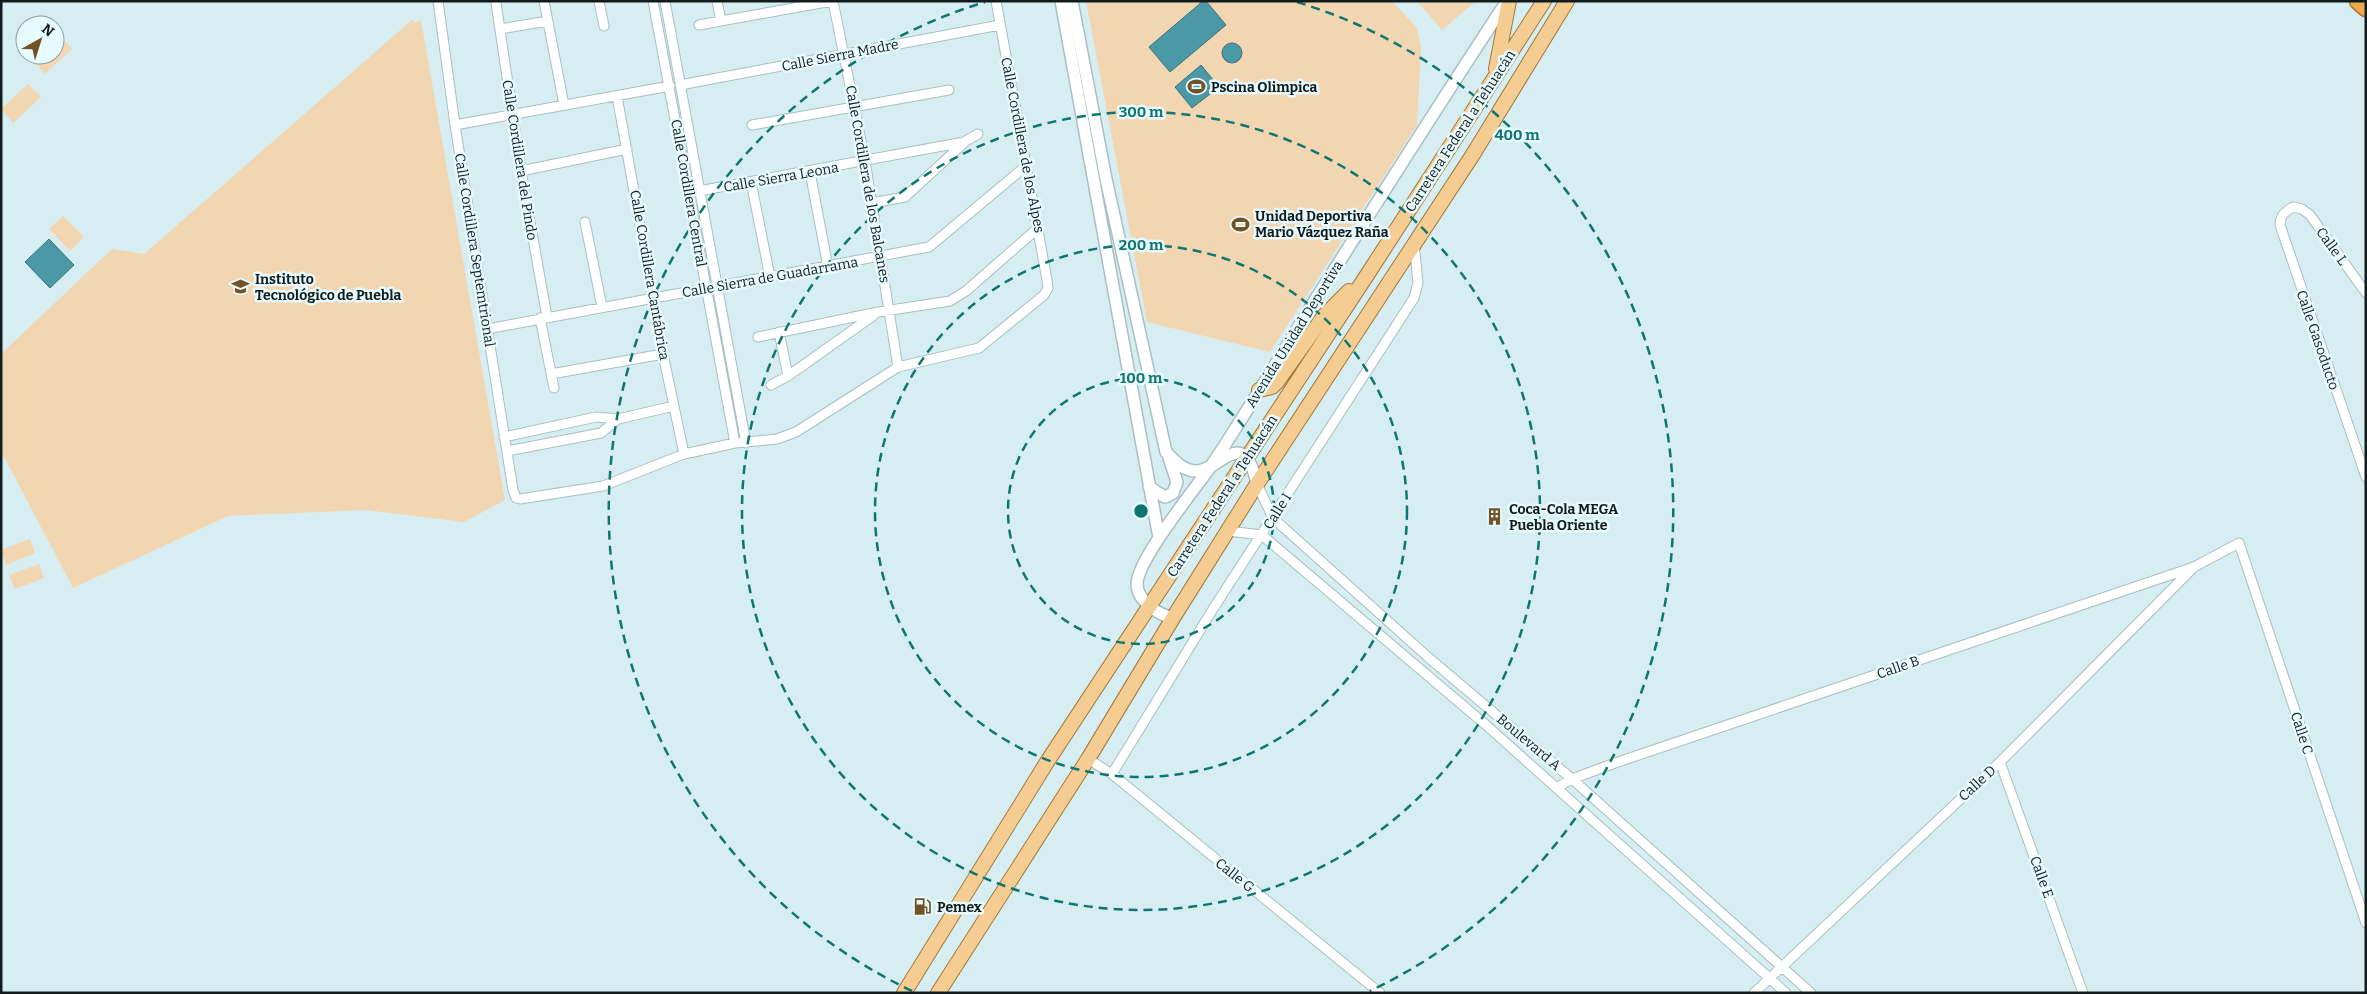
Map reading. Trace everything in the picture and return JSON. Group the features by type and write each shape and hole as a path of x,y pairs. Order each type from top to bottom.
{"highway":[{"path":"2358,1 2366,8"}],"main road":[{"path":"1494,78 1508,1"},
{"name":"Carretera Federal a Tehuacán","path":"904,993 1047,762 1371,269 1544,1"},
{"name":"Carretera Federal a Tehuacán","path":"938,993 1088,759 1257,484 1472,156 1567,1"},
{"path":"1259,390 1272,387 1277,382 1324,316 1371,269"}],"street":[{"name":"Calle Cordillera Septemtrional","path":"438,1 455,125 487,329 513,490 516,498 523,499 603,486 684,454"},
{"path":"544,1 564,105"},
{"path":"599,1 604,26"},
{"name":"Calle Cordillera Central","path":"653,1 711,288 746,443"},
{"name":"Calle Cordillera Central","path":"665,1 699,191 711,288 735,443"},
{"path":"717,1 721,21"},
{"path":"700,25 832,1"},
{"name":"Calle Cordillera de los Balcanes","path":"832,1 865,161 882,257 898,367"},
{"name":"Calle Cordillera de los Alpes","path":"898,367 979,348 1044,295 1048,288 996,1"},
{"path":"1061,1 1149,487 1160,538"},
{"path":"1072,1 1106,179 1166,452 1176,478 1174,491 1165,497 1149,487"},
{"name":"Avenida Unidad Deportiva","path":"1173,618 1164,616 1140,596 1137,585 1140,572 1160,538 1211,466 1429,119 1508,1"},
{"name":"Calle Cordillera del Pindo","path":"496,3 554,388"},
{"path":"500,29 548,21"},
{"name":"Calle Sierra Madre","path":"680,85 1000,25"},
{"path":"455,125 670,86"},
{"path":"752,125 948,90"},
{"name":"Calle Cordillera Cantábrica","path":"617,96 663,354 684,454"},
{"path":"1081,115 1094,114"},
{"name":"Calle Sierra Leona","path":"699,191 964,142 978,134"},
{"path":"872,203 905,196 964,142"},
{"path":"521,171 627,149"},
{"path":"1088,150 1101,149"},
{"name":"Calle Sierra de Guadarrama","path":"487,329 882,257 934,244 1026,166"},
{"path":"810,172 828,267"},
{"path":"1094,181 1106,179"},
{"path":"751,182 770,277"},
{"name":"Calle L","path":"2293,207 2302,209 2310,215 2366,292"},
{"name":"Calle Gasoducto","path":"2293,207 2280,218 2280,225 2366,477"},
{"path":"585,222 602,307"},
{"path":"758,337 878,312 950,301 966,291 1038,228"},
{"name":"Calle I","path":"1112,774 1213,610 1414,298 1418,283 1414,242"},
{"path":"771,385 788,376 878,312"},
{"path":"779,332 788,376"},
{"path":"551,374 663,354"},
{"path":"684,454 735,443 777,439 796,432 898,367"},
{"path":"504,437 596,417 618,419 674,406"},
{"path":"507,451 601,433 618,419"},
{"name":"Avenida Unidad Deportiva","path":"1166,452 1179,466 1195,472 1211,466 1231,454 1238,454 1246,458"},
{"path":"1246,458 1254,468 1257,484"},
{"name":"Boulevard A","path":"1257,484 1273,518 1413,643 1572,779 1811,993"},
{"path":"1228,531 1262,535"},
{"name":"Boulevard A","path":"1262,535 1556,788 1786,993"},
{"name":"Calle B","path":"1556,788 1572,779 2194,567 2239,543"},
{"name":"Calle C","path":"2239,543 2366,924"},
{"name":"Calle D","path":"1754,993 2000,762 2194,567"},
{"path":"1401,654 1413,643"},
{"name":"Calle G","path":"1088,759 1112,774 1380,993"},
{"name":"Calle E","path":"2000,762 2083,993"}],"shaded area":[{"name":"Unidad Deportiva Mario Vázquez Raña","path":"1086,1 1392,1 1417,28 1421,48 1417,125 1270,352 1147,322"},
{"path":"1417,1 1476,1 1442,30"},
{"name":"Instituto Tecnológico de Puebla","path":"413,19 413,23 421,20 505,500 464,522 366,510 228,516 73,588 1,451 1,354 112,249 144,254"},
{"path":"65,41 72,49 65,55"},
{"path":"36,65 55,65 45,74"},
{"path":"28,84 41,97 13,123 1,109"},
{"path":"63,216 84,237 70,251 49,229"},
{"path":"30,539 35,553 6,565 1,550"},
{"path":"39,564 44,578 15,589 9,575"}],"water":[{"path":"1203,1 1206,1 1226,25 1170,72 1149,47"},
{"path":"1232,43 1239,46 1242,53 1239,60 1232,63 1225,60 1222,53 1225,46"},
{"name":"Pscina Olimpica","path":"1201,65 1219,87 1192,108 1175,87"},
{"path":"49,239 74,265 50,288 25,262"}],"place":[{"name":"Pscina Olimpica","path":"1197,87"},
{"name":"Unidad Deportiva Mario Vázquez Raña","path":"1241,224"},
{"name":"Instituto Tecnológico de Puebla","path":"241,287"},
{"name":"Coca-Cola MEGA Puebla Oriente","path":"1495,517"},
{"name":"Pemex","path":"923,907"}]}
